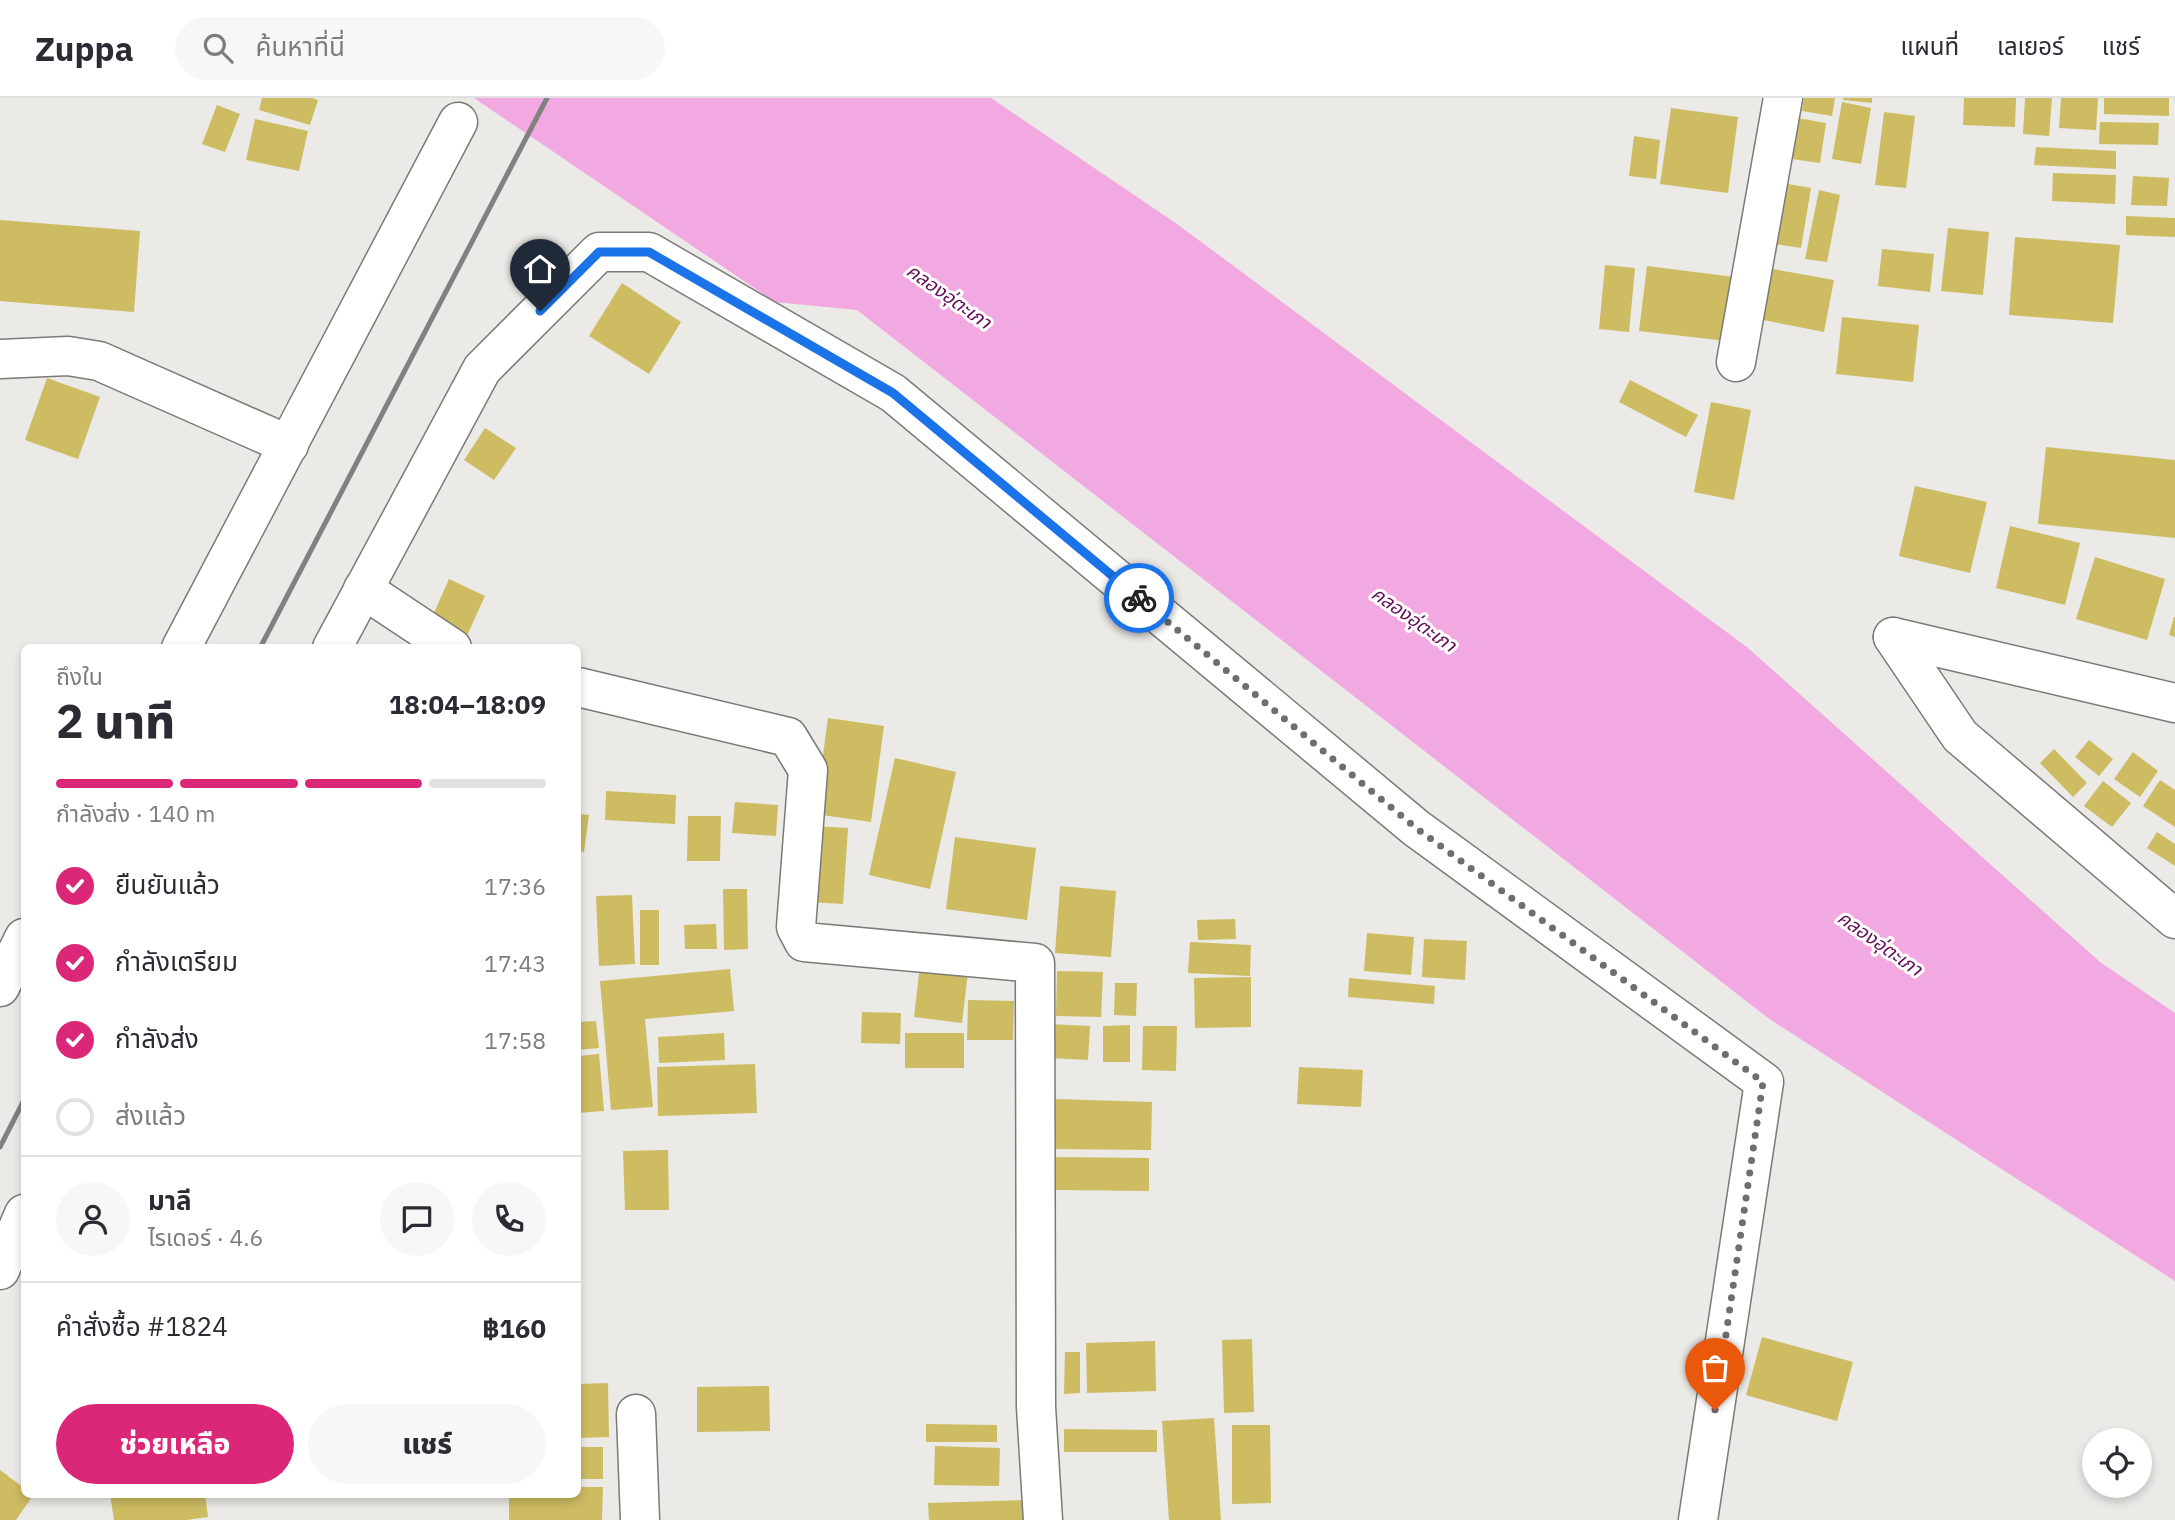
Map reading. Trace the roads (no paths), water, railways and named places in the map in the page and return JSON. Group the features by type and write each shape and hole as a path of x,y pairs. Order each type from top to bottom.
{"street":[{"path":"1736,362 1783,98"},
{"path":"183,644 458,122"},
{"path":"334,644 482,369 599,252 649,252 893,393 1416,828 1763,1082 1698,1520"},
{"path":"0,359 68,356 99,361 289,445"},
{"path":"363,589 446,644"},
{"path":"2175,703 1894,637 1961,736 2175,919"},
{"path":"581,688 788,737 808,769 796,927 804,942 1035,963 1036,1407 1042,1520"},
{"path":"0,988 21,944"},
{"path":"0,1270 21,1221"},
{"path":"636,1414 640,1520"}],"water":[{"name":"คลองอุ่ตะเภา","path":"474,98 991,98 1177,224 1748,648 2100,962 2175,1013 2175,1281 1768,1018 857,310 775,302"}],"railway":[{"path":"262,644 547,98"},
{"path":"0,1147 21,1106"}]}
